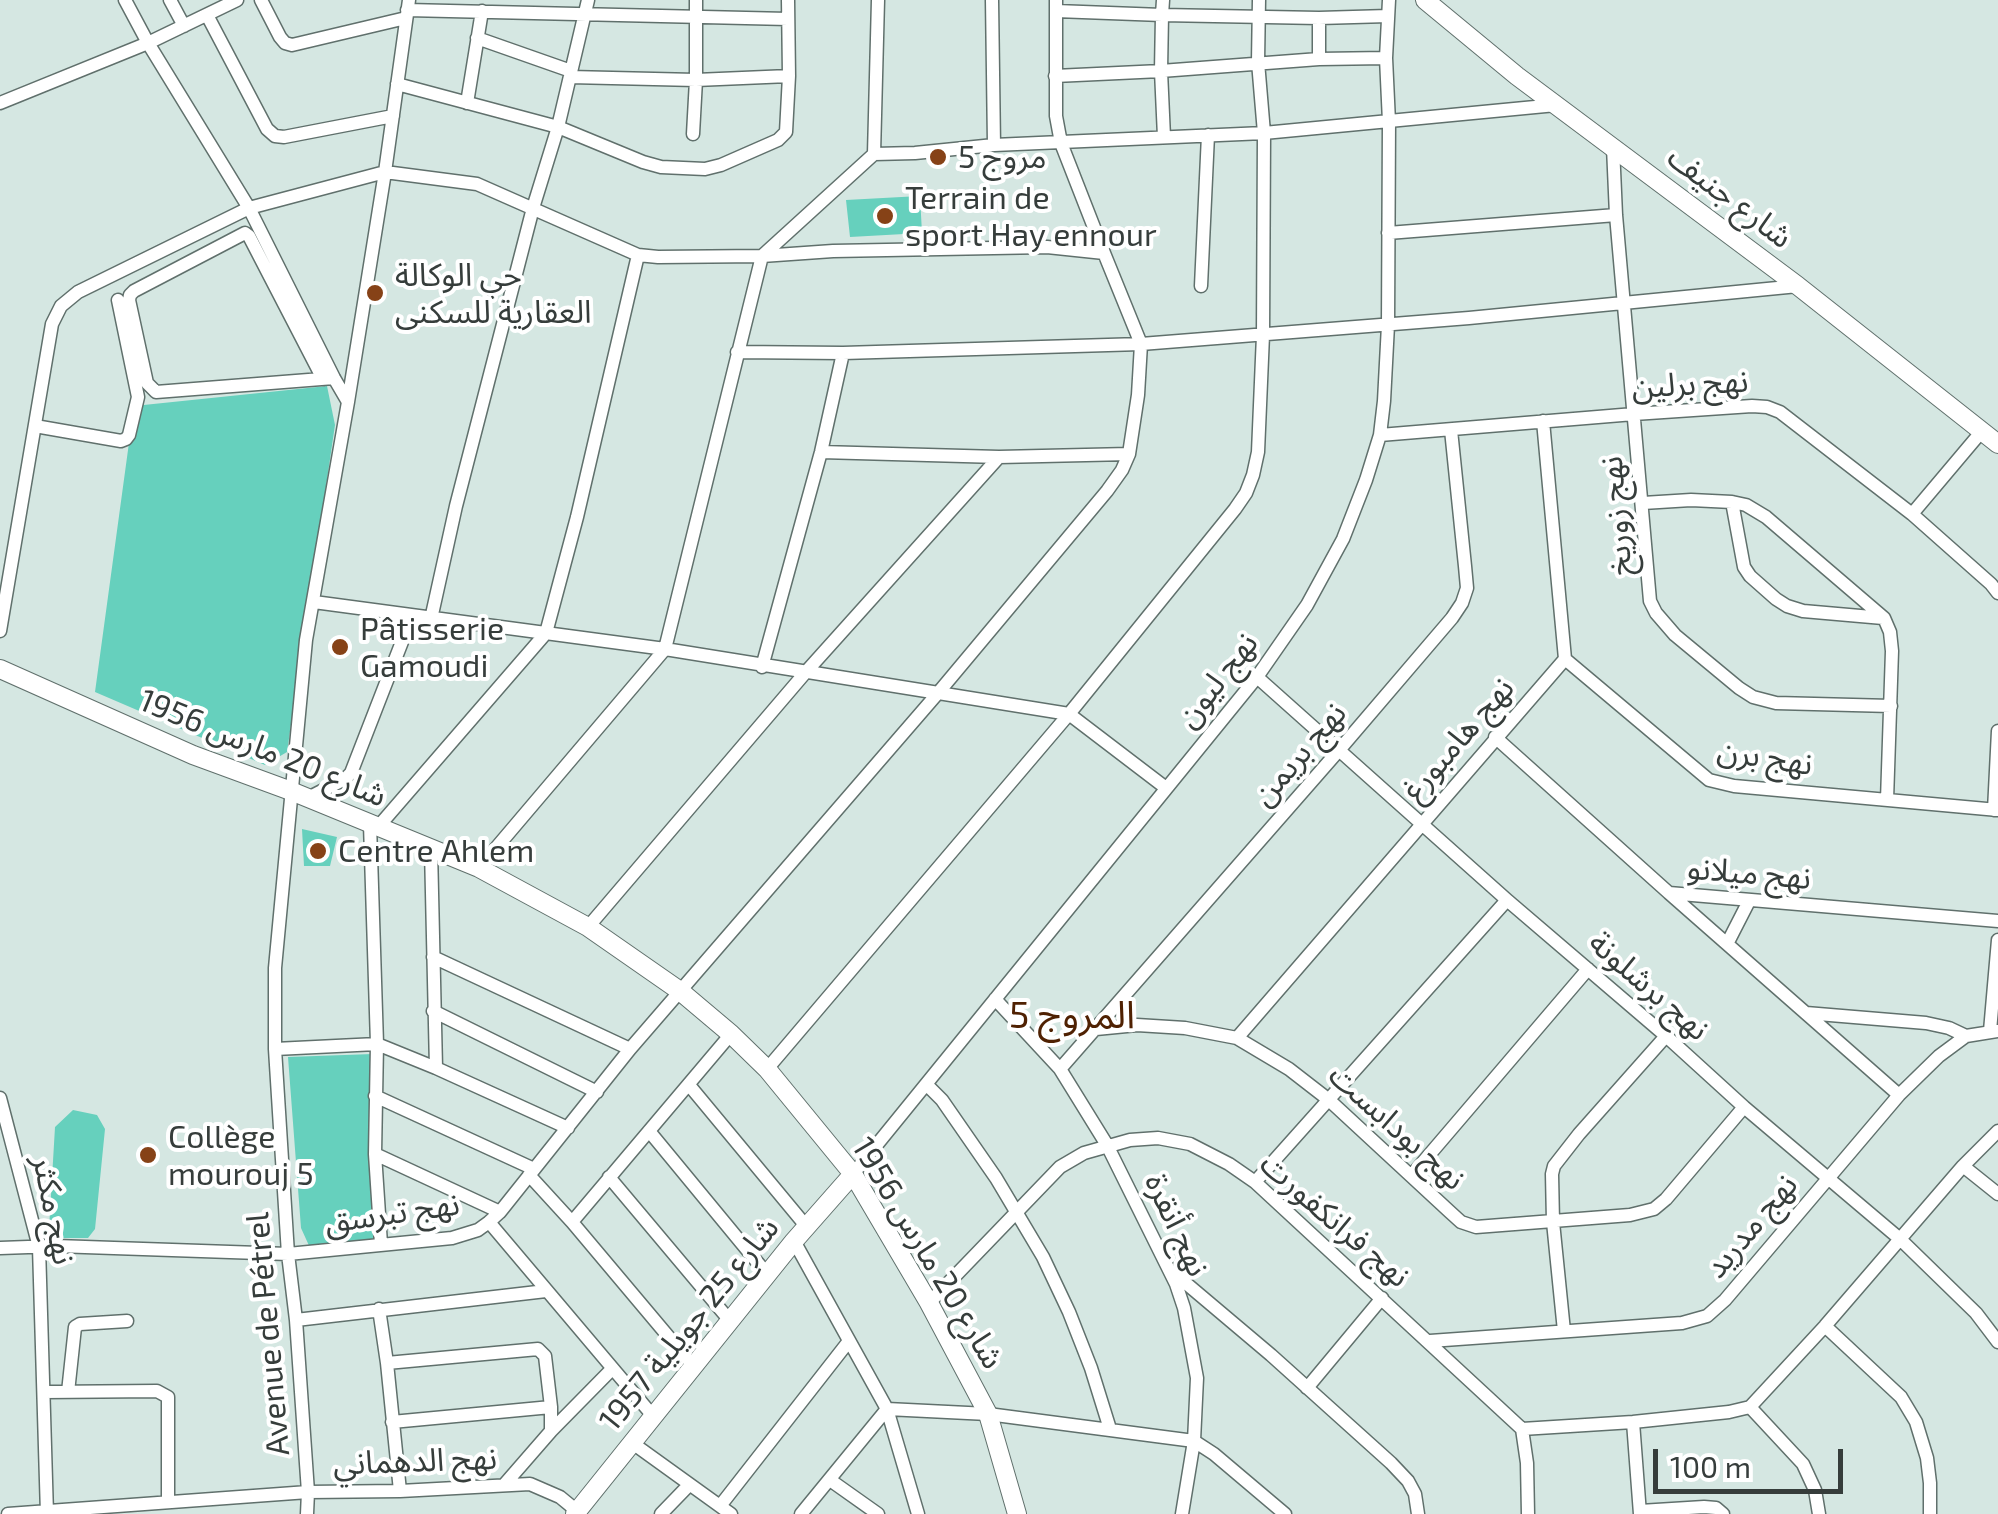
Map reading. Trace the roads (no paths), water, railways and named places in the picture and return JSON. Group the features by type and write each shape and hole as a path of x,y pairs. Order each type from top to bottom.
{"street":[{"path":"125,0 249,208 329,378"},
{"path":"170,0 184,26"},
{"path":"0,103 148,44 236,0"},
{"path":"261,0 280,37 292,46 407,9 788,19"},
{"path":"431,619 456,506 533,208 558,127 588,0"},
{"path":"693,134 696,0"},
{"path":"397,84 558,127 661,168 706,169 782,137 788,128 788,0"},
{"path":"874,154 878,0"},
{"path":"992,0 994,145"},
{"path":"1163,0 1164,138"},
{"path":"767,1069 1069,714 1246,493 1258,452 1263,336 1264,132 1258,0"},
{"name":"نهج ليون","path":"853,1174 1258,677 1325,575 1366,480 1380,435 1388,325 1389,0"},
{"name":"شارع جنيف","path":"1425,0 1556,106 1798,286 1998,444"},
{"path":"821,452 999,457 1129,454 1142,344 1061,143 1056,116 1056,6 1258,18 1388,16"},
{"name":"Avenue de Pétrel","path":"308,1514 275,1050 275,968 299,794 306,640 385,172 407,9"},
{"path":"466,103 482,11"},
{"path":"206,15 267,130 275,136 393,116"},
{"path":"1319,18 1319,59"},
{"path":"478,38 570,74 696,80 789,76"},
{"path":"1055,76 1386,58"},
{"path":"479,868 666,650 762,256 874,154 1264,132 1556,106"},
{"path":"1202,286 1208,135"},
{"name":"نهج زوريخ","path":"1613,147 1650,601 1674,635 1753,697 1776,703 1891,706"},
{"path":"0,631 52,324 61,306 78,292 249,208 385,172 477,184 638,255 762,256 1048,247 1104,252"},
{"path":"1388,233 1616,215"},
{"path":"329,378 156,392 147,384 130,296 245,233 329,378 348,402"},
{"path":"381,1244 375,1154 374,826 546,633 638,255"},
{"path":"738,352 844,354 1142,344 1798,286"},
{"path":"35,426 120,440 129,434 138,397 118,300"},
{"path":"762,666 844,354"},
{"name":"نهج برلين","path":"1380,435 1752,406 1780,412 1912,514 1998,593"},
{"path":"1544,420 1564,659"},
{"name":"نهج بريمن","path":"1060,1070 1452,618 1466,594 1466,566 1452,430"},
{"path":"1912,514 1982,431"},
{"name":"نهج تبرسق","path":"0,1248 288,1254 452,1238 478,1230 500,1212 630,1049 938,693 1107,491 1129,454"},
{"path":"588,927 806,673 999,457"},
{"path":"1643,504 1691,500 1746,505 1766,517 1884,618 1892,651 1887,800"},
{"path":"1732,502 1744,567 1776,600 1802,611 1884,618"},
{"path":"314,602 666,650 1069,714 1166,788"},
{"path":"299,794 345,779 351,773 412,616"},
{"name":"نهج هامبورغ","path":"1237,1038 1564,659"},
{"name":"نهج برن","path":"1564,659 1709,780 1734,786 1996,810"},
{"name":"شارع 20 مارس 1956","path":"0,670 193,755 479,868 588,927 680,991 767,1069 853,1174 930,1303 988,1414 1017,1514"},
{"name":"نهج برشلونة","path":"1258,677 1507,900 1900,1240 1976,1313 1998,1342"},
{"path":"1996,810 1998,730"},
{"name":"نهج ميلانو","path":"1495,737 1669,893 1998,921"},
{"path":"430,849 436,1068"},
{"path":"1669,893 1899,1094"},
{"path":"1255,1182 1507,900"},
{"path":"1728,944 1749,901"},
{"path":"1806,1013 1926,1023 1966,1036 1994,1031 1998,940"},
{"path":"432,957 630,1049"},
{"path":"1412,1175 1588,969"},
{"name":"نهج أنقرة","path":"996,1000 1060,1070 1108,1145 1184,1308 1197,1378 1194,1442 1182,1514"},
{"path":"1122,1000 1136,1025"},
{"path":"433,1011 597,1092"},
{"name":"نهج بودابست","path":"1096,1029 1136,1025 1185,1028 1237,1038 1329,1100 1469,1226 1630,1216 1654,1209 1666,1200 1744,1107"},
{"path":"572,1222 731,1034"},
{"path":"1564,1330 1553,1222 1554,1166 1666,1036"},
{"name":"نهج مدريد","path":"1430,1341 1682,1324 1707,1316 1725,1300 1899,1094 1966,1036"},
{"path":"275,1050 377,1044 568,1128"},
{"path":"927,1084 1017,1210 1043,1257 1069,1312 1110,1430"},
{"path":"689,1085 800,1234 849,1341 887,1409 918,1514"},
{"path":"376,1096 532,1172 694,1367"},
{"name":"نهج مكثر","path":"0,1098 39,1247 48,1512"},
{"path":"649,1130 768,1274"},
{"path":"1528,1514 1522,1429 1632,1422 1750,1407 1998,1131"},
{"name":"نهج فرانكفورت","path":"930,1303 1060,1167 1084,1153 1130,1140 1158,1138 1190,1144 1255,1182 1522,1429"},
{"path":"375,1154 500,1212"},
{"path":"1963,1166 1998,1194"},
{"name":"شارع 25 جويلية 1957","path":"576,1512 853,1174"},
{"path":"610,1177 730,1322"},
{"path":"489,1222 653,1416"},
{"path":"1169,1269 1408,1481 1418,1514"},
{"path":"296,1320 546,1291"},
{"path":"1307,1388 1382,1298"},
{"path":"379,1310 400,1490"},
{"path":"68,1392 76,1326 128,1321"},
{"path":"1825,1326 1901,1398 1916,1422 1930,1483 1930,1514"},
{"path":"631,1442 725,1510 849,1341"},
{"path":"388,1363 532,1348 542,1351 552,1431"},
{"path":"504,1485 612,1369"},
{"path":"44,1392 156,1391 168,1397 168,1502"},
{"path":"1750,1407 1803,1464 1815,1490 1819,1514"},
{"path":"392,1422 551,1408"},
{"path":"887,1409 988,1414 1194,1442 1214,1454 1280,1512"},
{"path":"801,1514 887,1409"},
{"path":"1632,1422 1640,1513 1704,1507 1716,1508 1723,1514"},
{"path":"830,1480 878,1514"},
{"name":"نهج الدهماني","path":"8,1514 308,1492 530,1484 560,1497 576,1512"},
{"path":"661,1514 689,1485"}],"place":[{"name":"مروج 5","path":"938,157"},
{"name":"Terrain de sport Hay ennour","path":"885,216"},
{"name":"حي الوكالة العقارية للسكنى","path":"375,293"},
{"name":"Pâtisserie Gamoudi","path":"340,647"},
{"name":"Centre Ahlem","path":"318,851"},
{"name":"Collège mourouj 5","path":"148,1155"}],"district":[{"name":"المروج 5","path":"1072,1015"}]}
